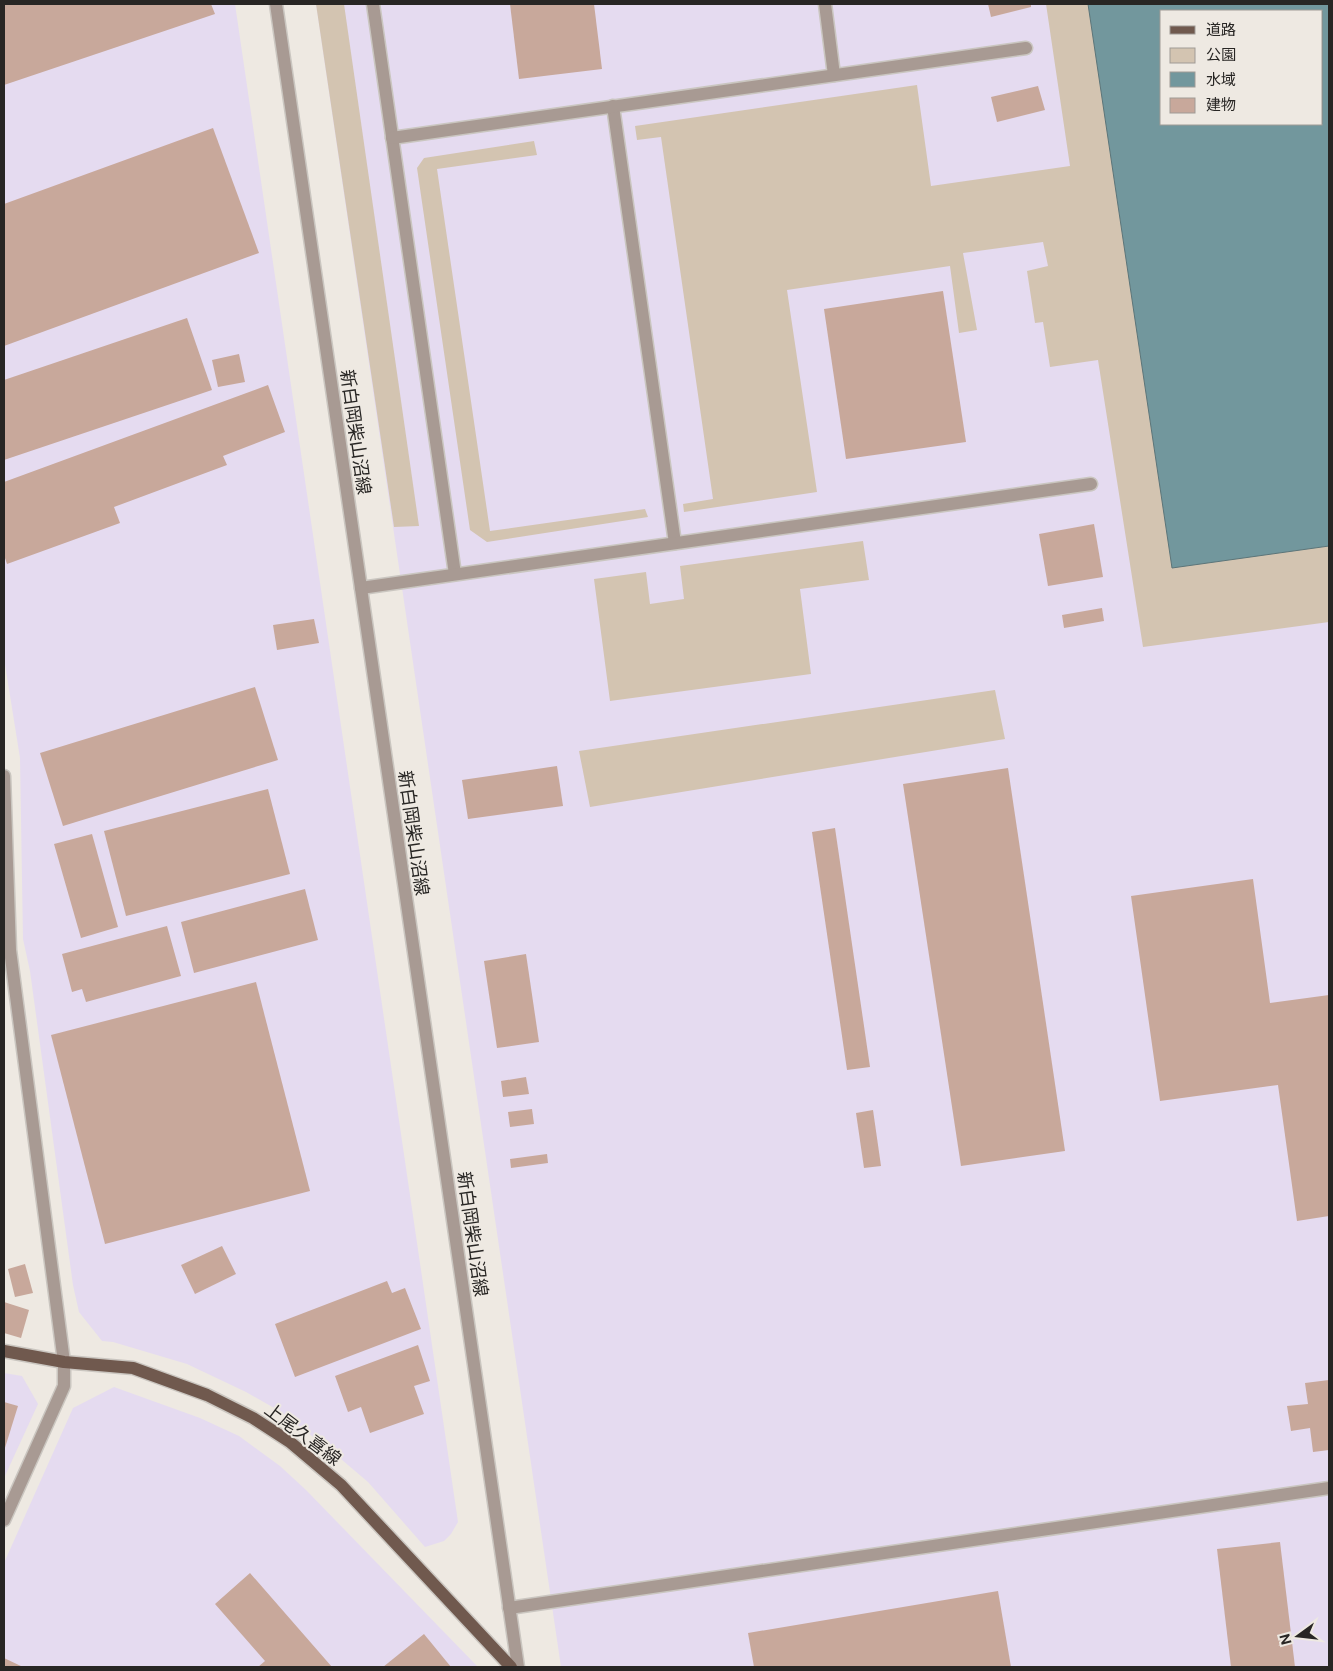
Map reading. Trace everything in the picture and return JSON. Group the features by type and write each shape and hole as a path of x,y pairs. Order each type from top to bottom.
{"main road":[{"name":"上尾久喜線","path":"4,1351 64,1362 133,1368 207,1395 253,1418 290,1442 341,1485 511,1667"}],"street":[{"name":"新白岡柴山沼線","path":"276,4 518,1667"},
{"path":"373,4 455,574"},
{"path":"825,4 834,75"},
{"path":"392,138 1026,48"},
{"path":"613,106 675,543"},
{"path":"361,588 1091,484"},
{"path":"4,776 10,950 64,1362 64,1386 4,1520"},
{"path":"509,1608 1329,1488"}],"shaded area":[{"path":"4,4 235,4 458,1522 444,1541 425,1547 368,1482 328,1448 276,1409 246,1392 187,1364 113,1342 102,1341 79,1312 73,1285 30,971 23,939 20,758 4,658"},
{"path":"316,4 1329,4 1329,1667 561,1667"},
{"path":"4,1373 22,1376 38,1404 4,1478"},
{"path":"114,1387 200,1418 239,1436 280,1466 306,1490 478,1667 4,1667 4,1563 73,1408"}],"green space":[{"path":"316,4 344,4 419,526 394,527"},
{"path":"1046,4 1329,4 1329,622 1143,647 1098,360 1050,367 1043,322 1035,323 1027,271 1048,266 1043,242 963,253 977,330 959,333 950,266 787,290 817,492 684,512 683,504 713,499 661,137 637,140 635,126 917,85 931,186 1070,166"},
{"path":"534,141 537,155 437,169 490,531 645,509 648,517 487,542 470,530 417,168 424,158"},
{"path":"863,541 869,580 800,589 811,674 610,701 594,579 646,572 650,604 684,599 680,566"},
{"path":"995,690 1005,739 590,807 579,751"}],"water":[{"path":"1088,4 1329,4 1329,546 1172,568"}],"building":[{"path":"4,4 211,4 215,14 4,85"},
{"path":"510,4 594,4 602,69 519,79"},
{"path":"988,4 1031,4 1031,7 991,17"},
{"path":"1038,86 1045,110 997,122 991,97"},
{"path":"213,128 259,253 4,346 4,204"},
{"path":"943,291 966,442 846,459 824,309"},
{"path":"187,318 212,390 4,460 4,380"},
{"path":"239,354 245,382 218,387 212,360"},
{"path":"268,385 285,432 223,456 227,465 114,507 120,523 7,564 4,555 4,482"},
{"path":"1094,524 1103,577 1048,586 1039,534"},
{"path":"1102,608 1104,621 1064,628 1062,615"},
{"path":"314,619 319,643 277,650 273,625"},
{"path":"255,687 278,760 63,826 40,753"},
{"path":"557,766 563,806 468,819 462,780"},
{"path":"1008,768 1065,1151 961,1166 903,784"},
{"path":"268,789 290,874 126,916 104,831"},
{"path":"835,828 870,1067 847,1070 812,832"},
{"path":"92,834 118,927 81,938 54,844"},
{"path":"1253,879 1270,1003 1329,995 1329,1216 1297,1221 1278,1085 1160,1101 1131,896"},
{"path":"305,889 318,940 194,973 181,922"},
{"path":"167,926 181,976 86,1002 82,989 72,992 62,954"},
{"path":"526,954 539,1042 497,1048 484,961"},
{"path":"256,982 310,1191 105,1244 51,1035"},
{"path":"526,1077 529,1094 503,1097 501,1081"},
{"path":"532,1109 534,1124 510,1127 508,1112"},
{"path":"873,1110 881,1166 864,1168 856,1113"},
{"path":"547,1154 548,1163 511,1168 510,1159"},
{"path":"222,1246 236,1274 195,1294 181,1265"},
{"path":"25,1264 33,1293 15,1297 8,1269"},
{"path":"387,1281 392,1293 405,1288 421,1329 295,1377 275,1324"},
{"path":"4,1302 29,1310 21,1338 4,1333"},
{"path":"418,1345 430,1381 414,1386 424,1414 370,1433 361,1407 348,1412 335,1376"},
{"path":"1329,1380 1329,1450 1313,1452 1310,1428 1291,1431 1287,1406 1308,1404 1305,1383"},
{"path":"4,1402 18,1406 4,1451"},
{"path":"1280,1542 1295,1667 1231,1667 1217,1549"},
{"path":"250,1573 332,1667 258,1667 265,1661 215,1604"},
{"path":"998,1591 1011,1667 754,1667 748,1633"},
{"path":"424,1634 451,1667 383,1667"},
{"path":"4,1658 23,1667 4,1667"}]}
